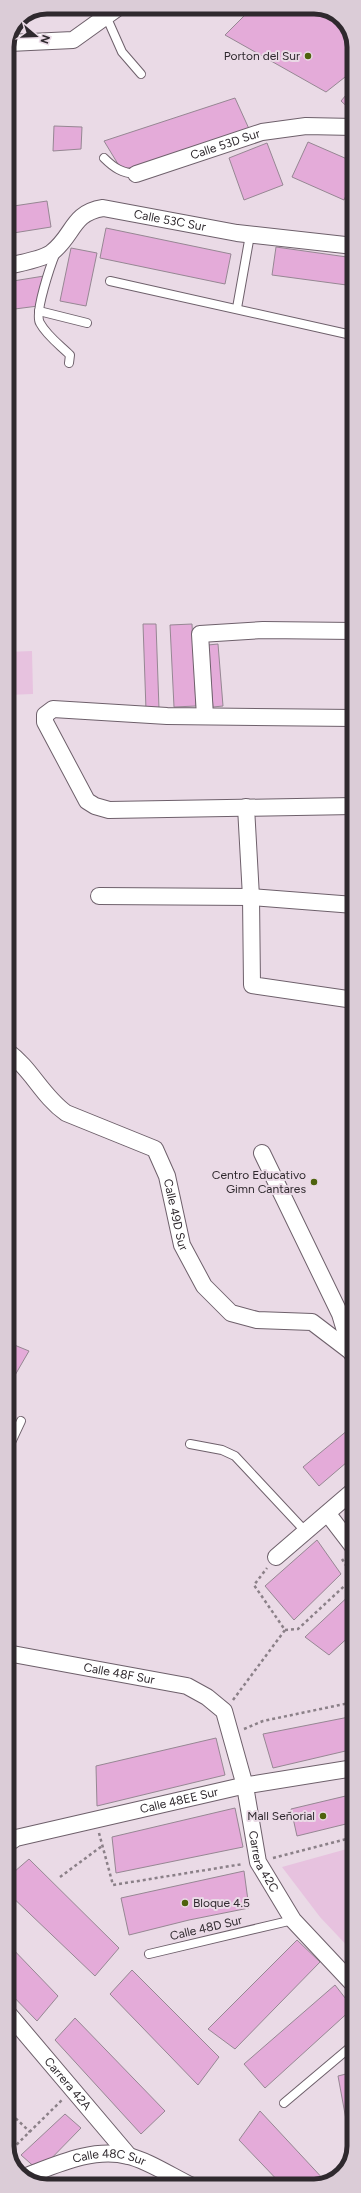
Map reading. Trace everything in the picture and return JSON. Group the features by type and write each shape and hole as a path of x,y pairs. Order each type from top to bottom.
{"street":[{"path":"15,43 73,40 101,24 112,14"},
{"name":"Calle 53D Sur","path":"136,174 262,132 306,126 347,127"},
{"name":"Calle 53C Sur","path":"14,264 51,253 89,210 103,208 250,235 347,245"},
{"path":"205,716 200,634 263,630 347,631"},
{"path":"347,718 167,716 52,709 45,715 45,722 87,801 95,806 109,810 347,806"},
{"path":"246,807 251,897 252,985 347,999"},
{"path":"99,896 251,897 347,904"},
{"name":"Calle 49D Sur","path":"14,1056 19,1059 54,1105 66,1113 155,1149 167,1176 182,1245 204,1286 231,1313 257,1320 312,1322 347,1349"},
{"path":"262,1153 340,1314 347,1336"},
{"path":"276,1557 347,1496"},
{"path":"328,1514 347,1539"},
{"name":"Calle 48F Sur","path":"14,1654 187,1686 207,1697 224,1711"},
{"name":"Carrera 42C","path":"224,1711 244,1786 258,1862 293,1920 347,1978"},
{"name":"Calle 48EE Sur","path":"14,1839 96,1819 244,1786 347,1769"},
{"name":"Carrera 42A","path":"14,2020 129,2156"},
{"name":"Calle 48C Sur","path":"32,2174 65,2162 91,2155 117,2154 129,2156 177,2179"}],"lane":[{"path":"101,24 141,74"},
{"name":"Calle 53D Sur","path":"104,158 112,166 124,174 136,174"},
{"path":"237,308 250,235"},
{"path":"60,244 49,269 39,312 40,322 43,328 70,355 69,363"},
{"path":"110,281 237,308 347,334"},
{"path":"39,312 87,323"},
{"path":"14,1436 21,1421"},
{"path":"190,1444 222,1450 235,1456 306,1532"},
{"name":"Calle 48D Sur","path":"149,1954 293,1920"},
{"path":"284,2103 347,2050"}],"path":[{"path":"276,1557 254,1584 285,1630"},
{"path":"224,1711 285,1630 298,1629 347,1584"},
{"path":"230,1734 263,1722 347,1704"},
{"path":"96,1819 113,1885 258,1862 347,1839"},
{"path":"60,1877 102,1846"},
{"path":"14,2147 73,2089"},
{"path":"14,2117 30,2132"}],"shaded area":[{"path":"32,651 33,694 14,695 14,652"},
{"path":"347,1849 347,1946 320,1917 282,1867"}],"building":[{"name":"Porton del Sur","path":"246,14 322,15 336,22 343,31 347,43 347,76 326,92 225,35"},
{"path":"347,94 347,107 341,101"},
{"path":"235,98 250,131 135,167 121,169 104,141"},
{"path":"54,126 82,127 81,149 53,151"},
{"path":"308,142 347,159 347,193 344,200 292,177"},
{"path":"267,143 283,185 244,200 229,158"},
{"path":"47,201 51,227 14,233 14,206"},
{"path":"106,228 231,254 225,284 100,258"},
{"path":"276,247 347,257 347,285 272,275"},
{"path":"71,248 97,253 86,306 60,301"},
{"path":"44,276 38,306 14,309 14,281"},
{"path":"143,624 156,624 159,709 146,710"},
{"path":"192,624 196,706 174,707 170,625"},
{"path":"218,644 223,706 213,707 208,645"},
{"path":"14,1345 29,1351 14,1377"},
{"path":"347,1431 347,1462 319,1486 303,1467"},
{"path":"317,1540 341,1574 294,1620 265,1586"},
{"path":"347,1598 347,1638 329,1655 305,1637"},
{"path":"347,1717 347,1751 273,1768 263,1734"},
{"path":"216,1738 225,1775 97,1806 96,1766"},
{"name":"Mall Señorial","path":"347,1796 347,1824 297,1836 291,1809"},
{"path":"235,1808 243,1847 116,1873 112,1837"},
{"path":"29,1859 119,1948 95,1976 14,1899 14,1872"},
{"name":"Bloque 4.5","path":"244,1871 249,1908 189,1920 129,1935 121,1898"},
{"path":"297,1940 320,1962 235,2049 208,2029"},
{"path":"14,1950 58,1996 37,2021 14,1997"},
{"path":"132,1970 219,2057 198,2085 110,1994"},
{"path":"335,1985 347,2000 347,2013 265,2088 244,2064"},
{"path":"75,2018 165,2111 141,2134 55,2040"},
{"path":"347,2074 347,2125 338,2076"},
{"path":"260,2111 322,2178 318,2179 276,2179 239,2140"},
{"path":"65,2114 81,2128 39,2171 21,2155"}],"place":[{"name":"Porton del Sur","path":"308,56"},
{"name":"Centro Educativo Gimn Cantares","path":"314,1182"},
{"name":"Mall Señorial","path":"323,1816"},
{"name":"Bloque 4.5","path":"185,1903"}]}
